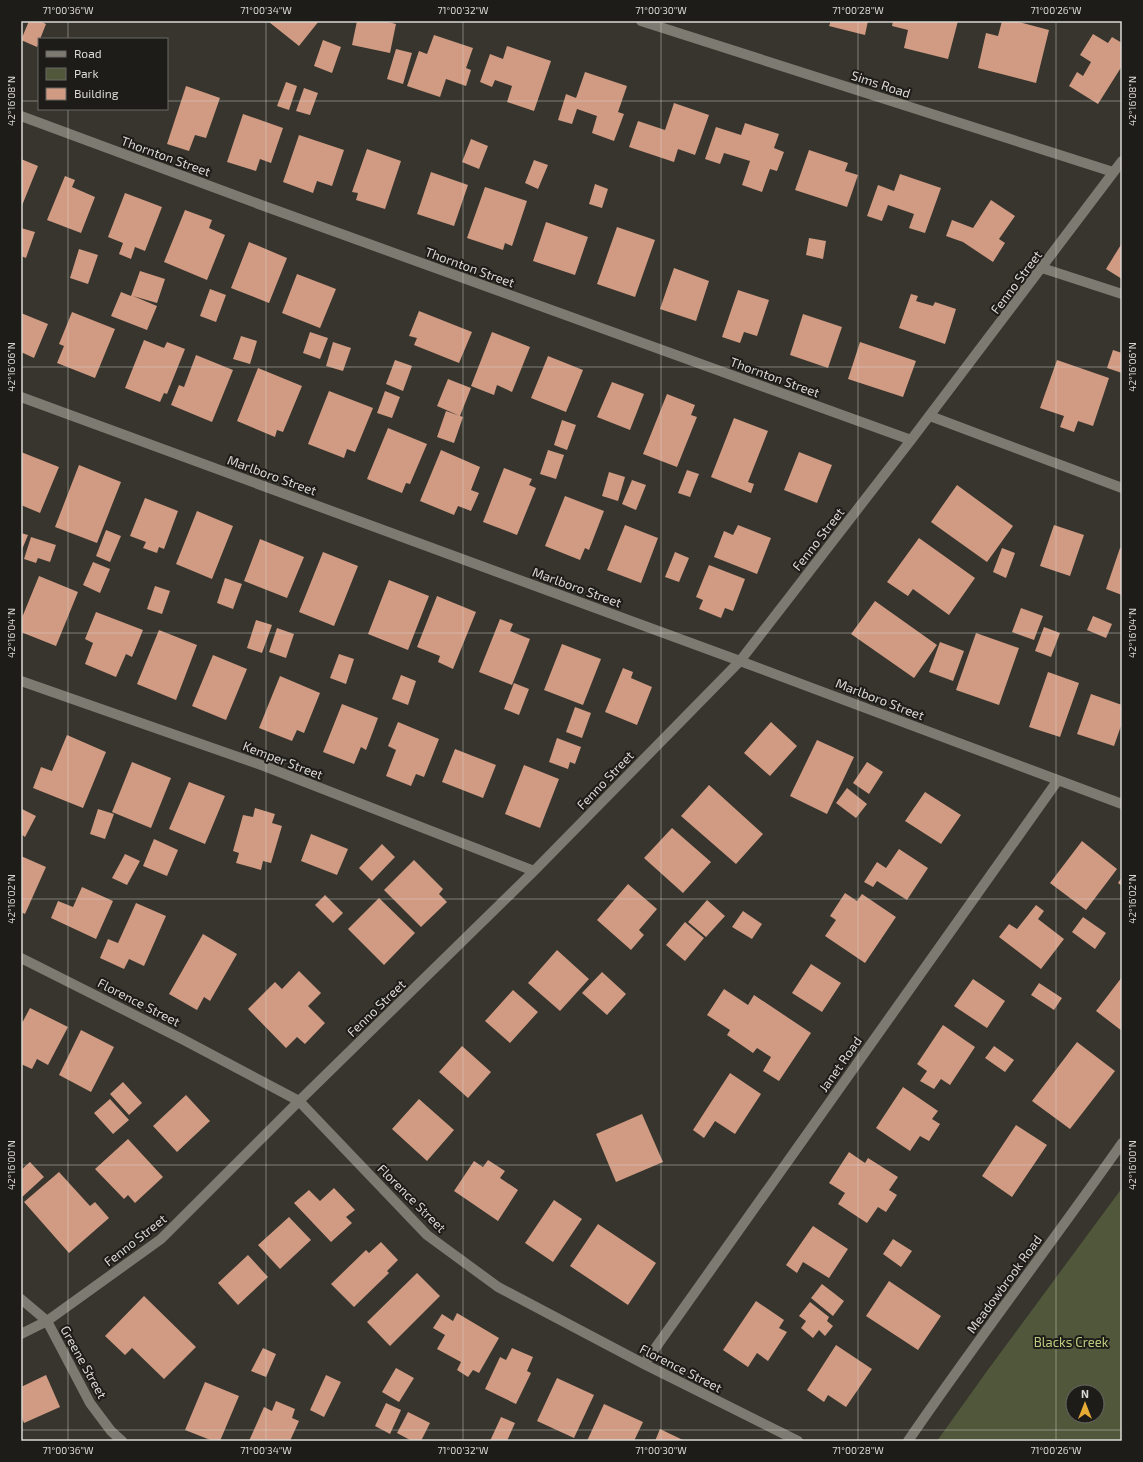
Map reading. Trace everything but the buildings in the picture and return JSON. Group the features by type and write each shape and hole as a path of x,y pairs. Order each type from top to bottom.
{"street":[{"name":"Sims Road","path":"640,21 1113,172"},
{"name":"Thornton Street","path":"21,116 271,209 911,440"},
{"name":"Fenno Street","path":"21,1334 47,1321 161,1240 534,871 740,660 930,416 1122,161"},
{"path":"1042,268 1122,294"},
{"name":"Marlboro Street","path":"21,397 740,660 1122,804"},
{"path":"930,416 1122,488"},
{"name":"Kemper Street","path":"21,681 264,766 534,871"},
{"name":"Janet Road","path":"644,1364 1058,780"},
{"name":"Florence Street","path":"21,958 182,1038 300,1101 427,1235 498,1287 644,1364 798,1441"},
{"name":"Meadowbrook Road","path":"908,1441 959,1366 1122,1143"},
{"name":"Greene Street","path":"21,1299 47,1321 90,1403 111,1431 122,1441"}],"green space":[{"name":"Blacks Creek","path":"1122,1188 1122,1441 937,1441 987,1371"}]}
